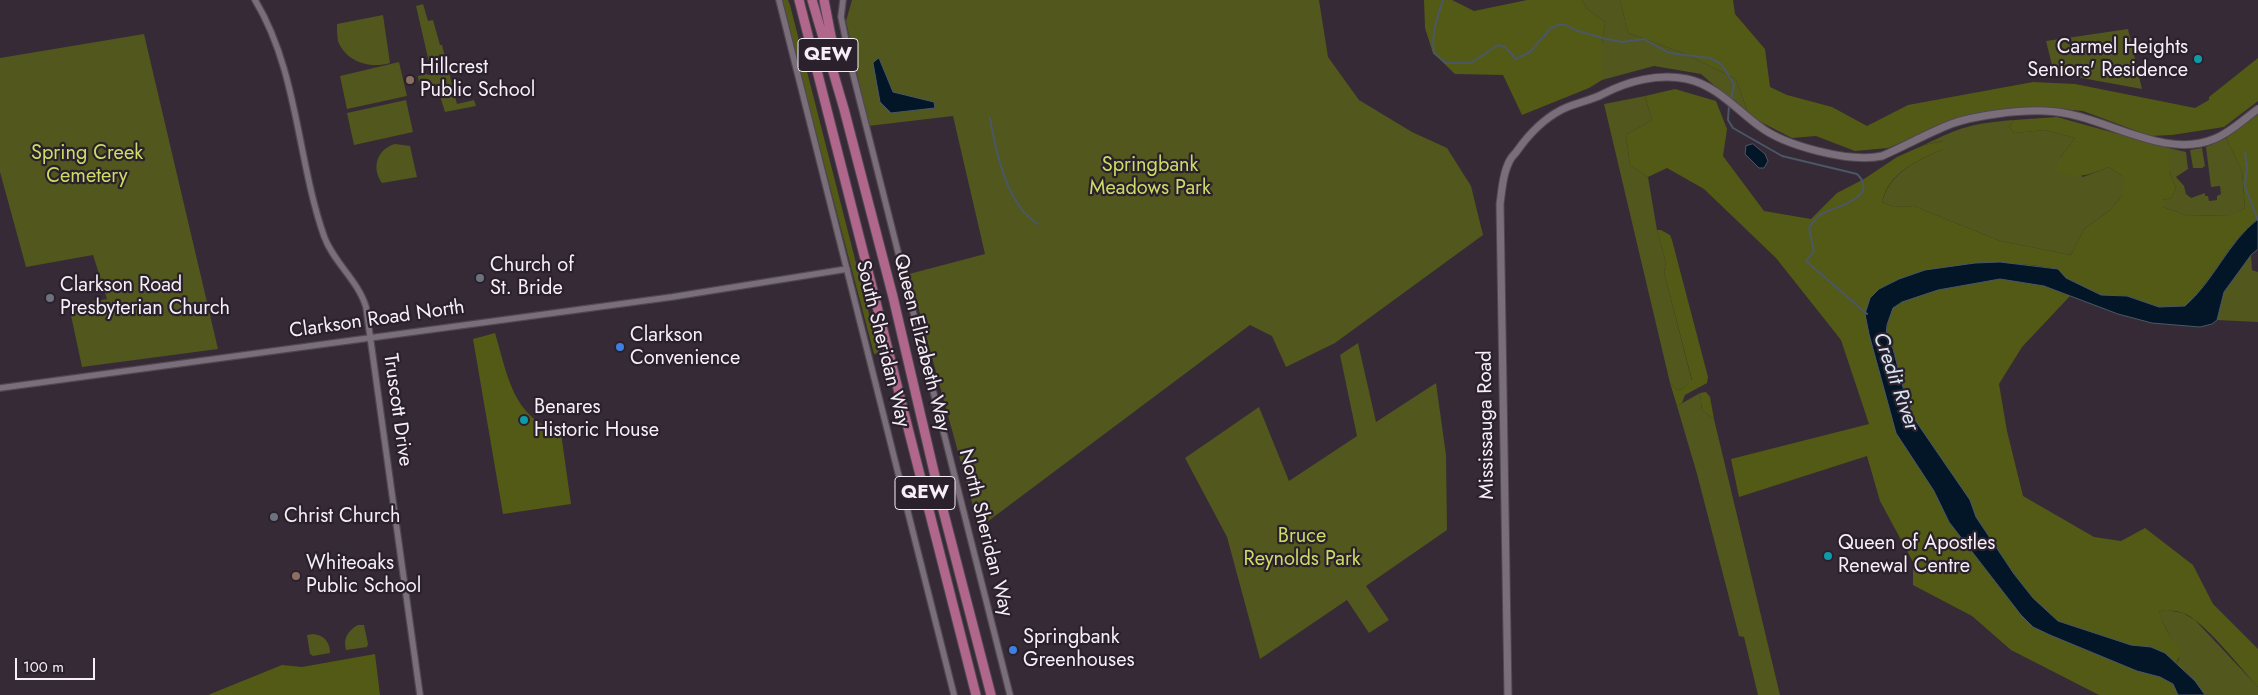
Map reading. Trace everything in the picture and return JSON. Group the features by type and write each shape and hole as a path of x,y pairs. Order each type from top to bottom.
{"highway":[{"path":"794,0 802,14"},
{"name":"Queen Elizabeth Way","path":"799,0 976,695"},
{"name":"Queen Elizabeth Way","path":"812,0 844,109 893,297 942,506 991,695"},
{"path":"824,0 844,109"}],"main road":[{"name":"Mississauga Road","path":"1508,695 1499,244 1500,204 1504,178 1512,156 1532,131 1549,117 1607,91 1660,76 1688,79 1705,86 1724,98 1761,127 1789,142 1859,158 1882,156 1944,127 1967,119 2036,111 2067,113 2173,144 2196,144 2221,136 2258,109"}],"street":[{"name":"Truscott Drive","path":"255,0 267,22 281,56 314,204 324,238 363,297 420,695"},
{"name":"South Sheridan Way","path":"779,0 954,695"},
{"name":"North Sheridan Way","path":"843,0 841,17 852,70 1010,695"},
{"name":"Clarkson Road North","path":"0,388 672,297 846,270"}],"green space":[{"path":"781,0 788,0 790,5 879,353 874,354"},
{"name":"Springbank Meadows Park","path":"852,0 1319,0 1328,57 1359,100 1412,132 1447,148 1471,186 1483,235 1335,343 1286,367 1272,336 1250,325 979,528 909,274 985,254 953,116 868,126 846,21"},
{"path":"1424,0 1452,0 1474,11 1527,0 1582,0 1587,9 1605,22 1602,44 1602,80 1589,88 1522,115 1503,75 1455,74 1433,53 1425,28"},
{"path":"1582,0 1620,0 1628,33 1683,53 1736,79 1749,116 1701,74 1654,66 1602,80 1602,44 1605,22 1587,9"},
{"path":"1620,0 1733,0 1735,14 1765,49 1770,87 1787,95 1832,107 1867,126 1908,105 2033,82 2075,84 2195,108 2209,100 2209,97 2258,58 2258,101 2224,127 2172,135 2150,136 2083,111 2039,107 1957,119 1888,148 1855,151 1816,136 1792,138 1749,116 1736,79 1683,53 1628,33"},
{"path":"423,4 428,21 433,20 440,45 442,45 457,104 474,100 476,106 445,112 440,96 443,95 441,88 434,90 431,86 431,89 420,91 418,76 429,75 431,71 416,6"},
{"path":"383,15 390,63 375,65 353,59 338,41 337,24"},
{"path":"2128,29 2142,89 2054,73 2046,41"},
{"name":"Spring Creek Cemetery","path":"144,34 218,349 82,367 69,306 107,299 93,255 26,267 0,172 0,58"},
{"path":"399,62 407,96 347,109 340,76"},
{"path":"1675,89 1716,101 1727,129 1723,156 1764,211 1811,219 1837,193 1864,179 1897,157 1924,145 1944,141 1943,149 1914,163 1898,175 1891,183 1882,202 1894,207 1914,206 2000,241 2071,255 2084,229 2108,212 2123,195 2123,177 2109,167 2082,176 2063,174 2056,170 2060,158 2075,138 2045,130 2014,133 2009,127 2014,120 2057,117 2169,148 2169,171 2176,189 2171,198 2163,200 2163,207 2188,216 2232,215 2245,208 2242,171 2226,138 2258,114 2258,219 2247,228 2204,285 2185,306 2159,307 2128,296 2101,295 2066,278 2058,269 2023,264 1960,266 1925,270 1869,334 1896,433 1934,491 1949,522 2021,615 2033,627 2050,635 2137,671 2160,677 2173,684 2178,695 2099,695 2011,650 1972,616 1913,585 1913,562 1880,501 1867,456 1739,497 1731,459 1869,424 1841,340 1776,258 1704,189 1667,168 1648,177 1630,165 1626,135 1652,120 1645,96"},
{"path":"1645,96 1652,120 1626,135 1630,165 1648,177 1657,230 1666,262 1664,272 1692,381 1683,389 1677,390 1670,383 1604,104"},
{"path":"406,100 413,132 354,145 347,113"},
{"path":"2014,120 2009,127 2014,133 2045,130 2075,138 2060,158 2083,177 2109,167 2123,177 2123,195 2108,212 2084,229 2071,255 2000,241 1914,206 1894,207 1882,202 1891,183 1898,175 1914,163 1943,149 1943,141 1924,145 1968,127"},
{"path":"2226,138 2242,171 2245,208 2233,215 2188,216 2163,207 2163,200 2171,198 2176,189 2169,171 2169,148 2186,152 2188,169 2176,177 2184,186 2186,194 2191,198 2205,193 2209,201 2217,200 2217,196 2221,194 2220,186 2211,187 2206,147"},
{"path":"395,144 410,146 417,177 382,183 377,171 378,160 384,150"},
{"path":"2202,148 2205,166 2193,168 2190,150"},
{"path":"1657,230 1670,235 1672,240 1708,377 1707,383 1685,395 1682,403 1677,406 1670,383 1677,390 1683,389 1692,380 1664,272 1666,262"},
{"path":"2251,255 2252,270 2258,272 2258,322 2217,320 2224,292"},
{"path":"2000,279 2044,286 2070,296 2022,347 1999,384 2007,431 2023,496 2094,537 2121,541 2145,528 2193,565 2213,604 2258,649 2258,687 2201,625 2192,617 2180,612 2171,610 2159,611 2168,632 2182,650 2176,664 2165,653 2151,647 2131,645 2058,621 2041,608 2014,574 1976,517 1969,500 1915,420 1905,395 1893,349 1886,335 1889,315 1893,308 1902,302 1938,290"},
{"path":"495,333 514,393 522,406 532,417 545,426 561,433 571,504 503,514 473,339"},
{"name":"Bruce Reynolds Park","path":"1358,343 1376,422 1436,383 1446,455 1447,530 1366,586 1389,620 1369,633 1347,600 1260,659 1227,537 1185,458 1259,407 1289,481 1357,436 1340,355"},
{"path":"1706,392 1710,397 1714,419 1702,410 1700,393"},
{"path":"1700,393 1702,410 1714,419 1780,695 1758,695 1744,637 1739,636 1697,474 1677,406"},
{"path":"2167,610 2183,613 2195,620 2258,687 2258,695 2205,695 2195,681 2176,664 2179,659 2159,611"},
{"path":"358,625 364,625 367,647 346,650 345,642 347,636"},
{"path":"313,634 326,640 330,653 313,656 310,654 307,635"},
{"path":"375,654 380,695 208,695 282,665 302,667"}],"water":[{"path":"879,58 893,92 934,102 935,108 891,113 880,102 873,63"},
{"path":"1753,144 1765,154 1768,161 1764,168 1759,168 1745,154 1746,146"},
{"name":"Credit River","path":"2258,219 2258,249 2251,255 2224,292 2217,320 2212,324 2200,327 2152,323 2118,314 2044,286 2000,279 1938,290 1902,302 1893,308 1887,325 1886,335 1893,349 1905,395 1915,420 1970,500 1976,517 2014,574 2033,598 2058,621 2131,645 2151,647 2165,653 2195,681 2205,695 2178,695 2173,684 2160,677 2137,671 2050,635 2033,627 2021,615 1949,522 1934,491 1896,433 1865,314 1870,298 1879,289 1899,279 1925,270 1975,263 2000,262 2058,269 2066,278 2101,295 2127,296 2159,307 2185,306 2204,285 2247,228"}],"waterway":[{"path":"1443,0 1435,26 1433,46 1434,53 1446,63 1471,63 1498,45 1505,47 1516,59 1530,52 1551,28 1558,25 1566,25 1575,30 1606,39 1622,42 1644,39 1669,53 1710,58 1721,64 1734,84 1731,101"},
{"path":"1729,105 1728,120 1733,128 1782,156 1857,174 1863,182 1863,189 1854,200 1820,215 1813,222 1809,228 1814,251 1806,261 1867,314"},
{"path":"990,118 1000,162 1011,192 1027,216 1038,224"},
{"path":"2245,152 2247,169 2245,187 2258,220"}],"place":[{"name":"Carmel Heights Seniors' Residence","path":"2198,59"},
{"name":"Hillcrest Public School","path":"410,80"},
{"name":"Church of St. Bride","path":"480,278"},
{"name":"Clarkson Road Presbyterian Church","path":"50,298"},
{"name":"Clarkson Convenience","path":"620,347"},
{"name":"Benares Historic House","path":"524,420"},
{"name":"Christ Church","path":"274,517"},
{"name":"Queen of Apostles Renewal Centre","path":"1828,556"},
{"name":"Whiteoaks Public School","path":"296,576"},
{"name":"Springbank Greenhouses","path":"1013,650"}]}
